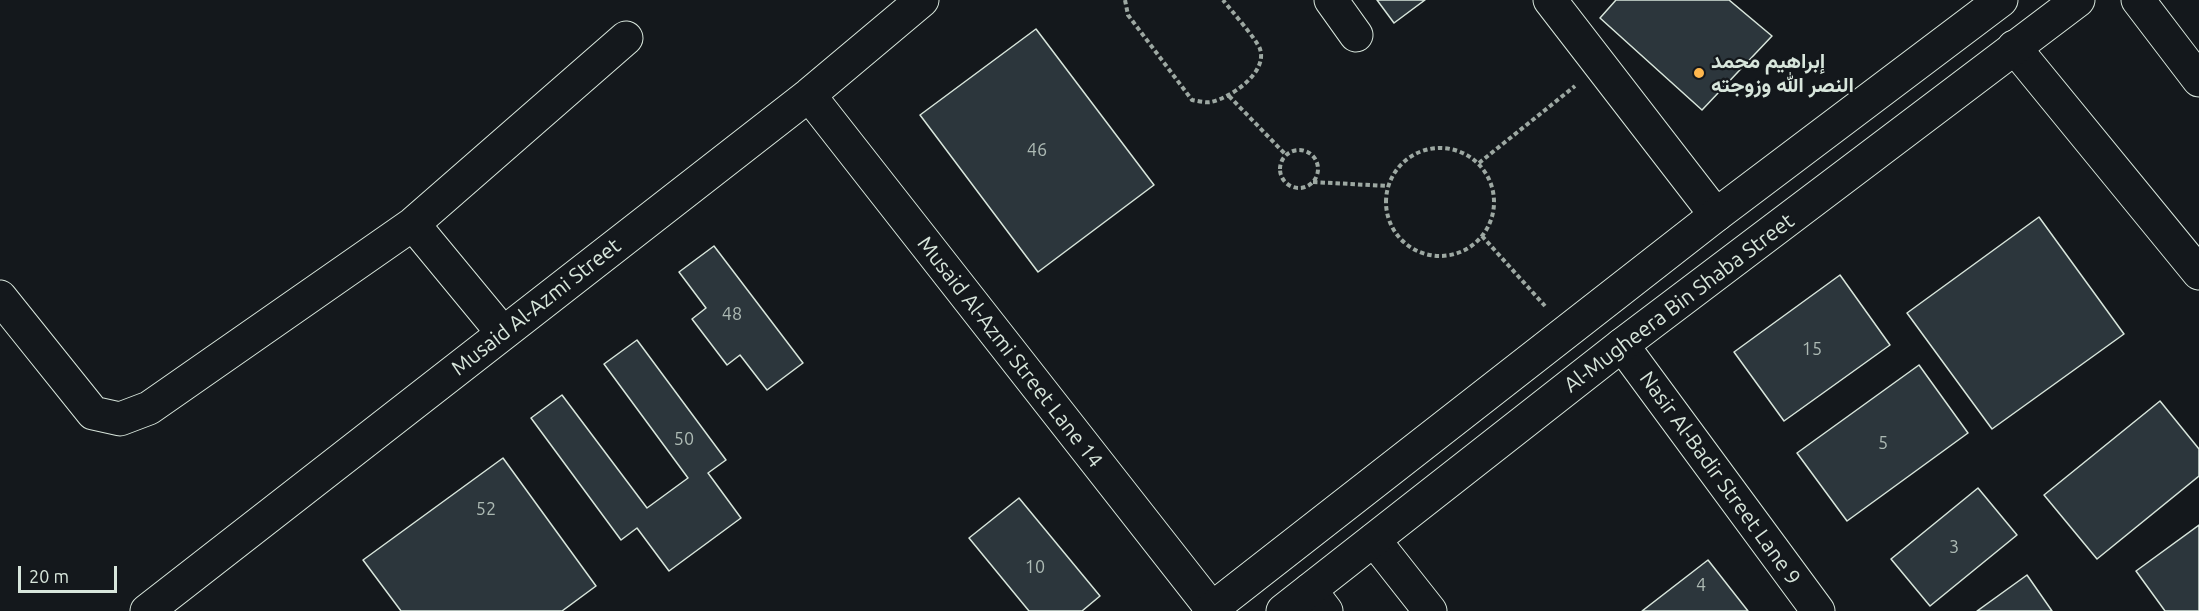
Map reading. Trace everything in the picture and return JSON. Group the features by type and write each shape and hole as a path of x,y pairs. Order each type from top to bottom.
{"street":[{"name":"Musaid Al-Azmi Street","path":"147,611 809,95 922,0"},
{"path":"1331,0 1356,35"},
{"path":"1551,0 1716,215"},
{"name":"Al-Mugheera Bin Shaba Street","path":"1211,610 1716,215 2001,0"},
{"name":"Al-Mugheera Bin Shaba Street","path":"1283,611 1318,601 1374,540 1622,345 2078,0"},
{"path":"2138,0 2199,80"},
{"path":"0,297 93,413 120,419 149,408 413,224 626,38"},
{"path":"2014,47 2199,273"},
{"name":"Musaid Al-Azmi Street Lane 14","path":"809,95 1211,610"},
{"path":"413,224 503,333"},
{"name":"Nasir Al-Badir Street Lane 9","path":"1622,345 1818,611"},
{"path":"1374,540 1430,611"}],"path":[{"path":"1125,0 1128,15 1192,100 1208,103 1229,96 1248,80 1259,65 1260,49 1223,0"},
{"path":"1479,163 1602,65"},
{"path":"1229,96 1286,155"},
{"path":"1443,147 1462,152 1479,163 1490,179 1495,199 1492,219 1482,236 1467,249 1448,256 1428,255 1409,247 1395,233 1386,214 1386,194 1392,175 1405,159 1423,150 1443,147"},
{"path":"1313,182 1318,172 1316,161 1309,153 1299,150 1288,152 1281,160 1280,171 1284,181 1293,187 1304,187 1313,182 1388,186"},
{"path":"1482,236 1567,332"}],"building":[{"path":"1377,0 1425,0 1394,23"},
{"name":"إبراهيم محمد النصر الله وزوجته","path":"1616,0 1729,0 1772,36 1702,110 1600,18"},
{"path":"1036,29 1154,185 1038,272 920,115"},
{"path":"2039,217 2124,334 1992,429 1907,313"},
{"path":"714,246 803,363 767,390 740,355 727,365 692,319 706,308 679,272"},
{"path":"1840,275 1890,345 1784,421 1734,352"},
{"path":"637,340 726,460 708,473 741,518 669,571 637,528 621,540 531,418 562,395 647,508 688,478 604,364"},
{"path":"1919,365 1968,433 1847,521 1797,453"},
{"path":"2160,401 2199,449 2199,476 2097,559 2044,495"},
{"path":"503,458 596,586 562,611 401,611 363,560"},
{"path":"1978,488 2017,535 1930,606 1891,559"},
{"path":"1019,498 1100,596 1082,611 1029,611 969,538"},
{"path":"2199,525 2199,611 2165,611 2136,571"},
{"path":"1708,560 1748,611 1642,611"},
{"path":"2027,575 2052,611 1977,611"}],"place":[{"name":"إبراهيم محمد النصر الله وزوجته","path":"1699,73"}]}
